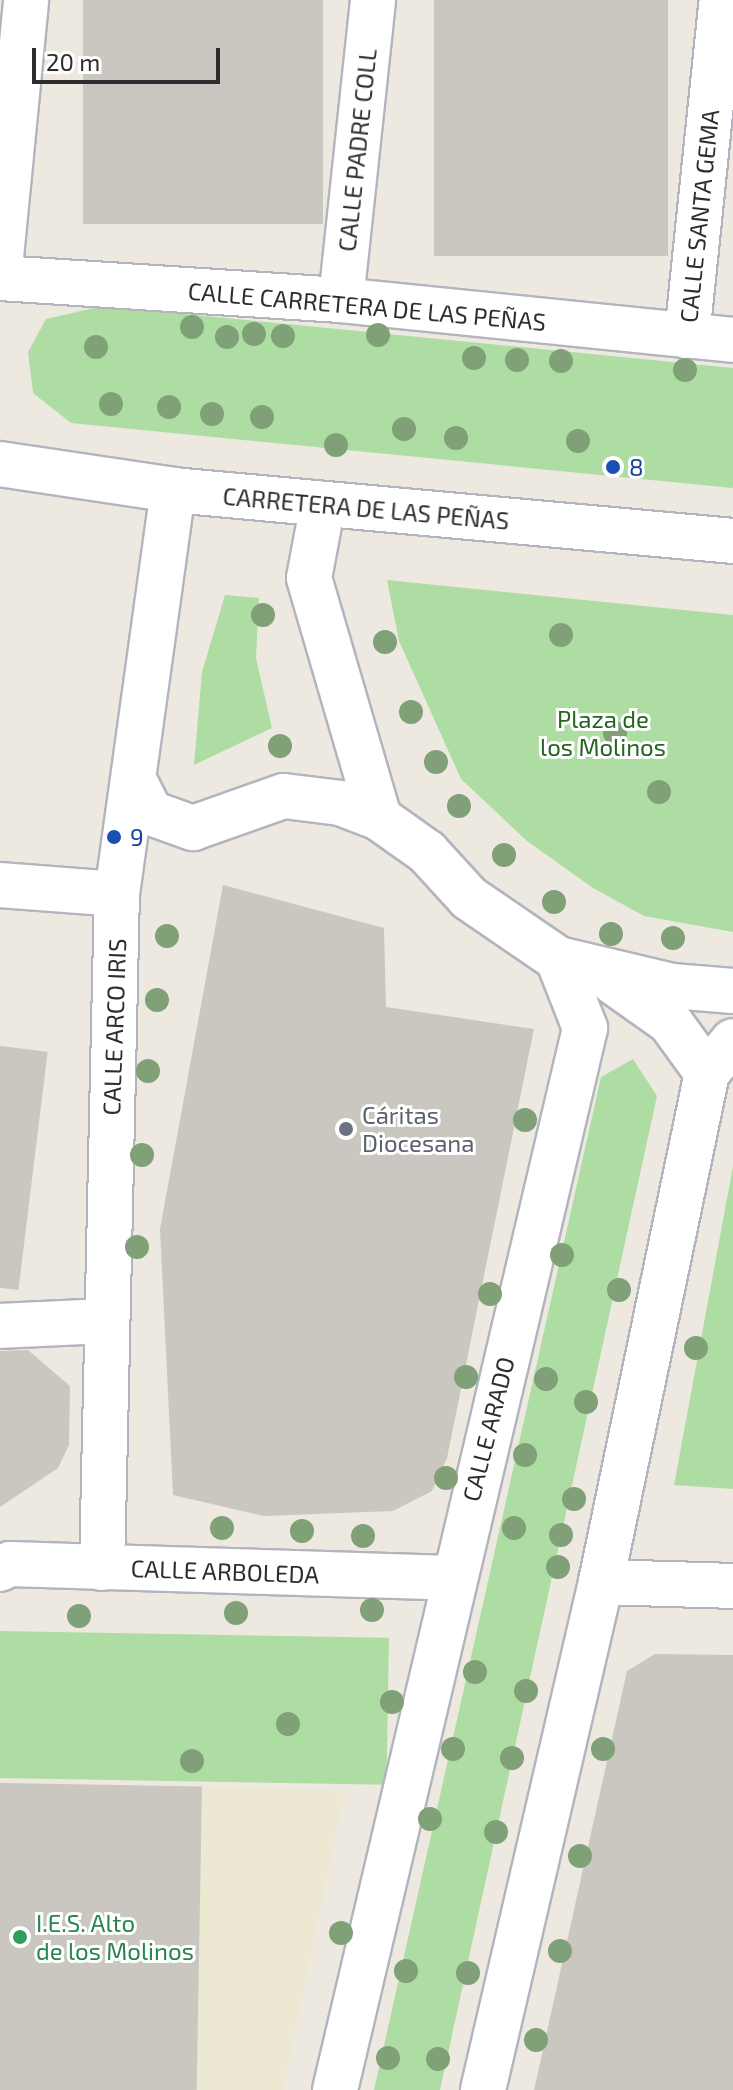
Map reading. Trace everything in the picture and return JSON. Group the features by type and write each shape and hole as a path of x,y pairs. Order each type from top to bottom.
{"street":[{"path":"0,267 26,0"},
{"name":"CALLE PADRE COLL","path":"341,300 373,0"},
{"name":"CALLE SANTA GEMA","path":"687,336 722,0"},
{"name":"CALLE CARRETERA DE LAS PEÑAS","path":"0,278 341,300 733,340"},
{"name":"CARRETERA DE LAS PEÑAS","path":"0,464 173,490 733,541"},
{"name":"CALLE ARCO IRIS","path":"102,1568 105,1321 117,894 135,782 173,490"},
{"path":"323,504 309,578 331,669 379,818"},
{"path":"135,782 151,813 193,828 284,796 340,803 379,818 427,852 469,898 558,959 605,977 720,1057 483,2090"},
{"path":"0,885 117,894"},
{"path":"558,959 672,986 733,991"},
{"name":"CALLE ARADO","path":"335,2090 452,1578 585,1028 558,959"},
{"path":"0,1326 105,1321"},
{"name":"CALLE ARBOLEDA","path":"0,1569 10,1564 452,1578"},
{"path":"601,1582 733,1586"}],"shaded area":[{"path":"0,1782 345,1790 283,2090 0,2090"}],"green space":[{"path":"103,306 733,368 733,488 71,423 33,393 28,352 46,319"},
{"name":"Plaza de los Molinos","path":"387,580 733,615 733,932 644,916 593,888 527,841 461,779 399,641"},
{"path":"225,595 259,598 256,658 272,728 194,765 202,672"},
{"path":"633,1059 657,1096 440,2090 374,2090 601,1077"},
{"path":"733,1166 733,1489 674,1485"},
{"path":"0,1631 389,1638 386,1785 0,1778"}],"building":[{"path":"83,0 323,0 323,224 83,224"},
{"path":"434,0 668,0 668,256 434,256"},
{"name":"Cáritas Diocesana","path":"223,885 384,928 386,1007 534,1029 447,1458 432,1491 393,1511 264,1516 173,1495 160,1229"},
{"path":"0,1046 48,1052 18,1290 0,1288"},
{"path":"28,1350 70,1386 69,1445 58,1468 0,1507 0,1351"},
{"path":"655,1654 733,1655 733,2090 534,2090 627,1671"},
{"path":"0,1783 202,1787 197,2090 0,2090"}],"place":[{"name":"8","path":"613,467"},
{"name":"9","path":"114,837"},
{"name":"Cáritas Diocesana","path":"346,1129"},
{"name":"I.E.S. Alto de los Molinos","path":"20,1937"}]}
